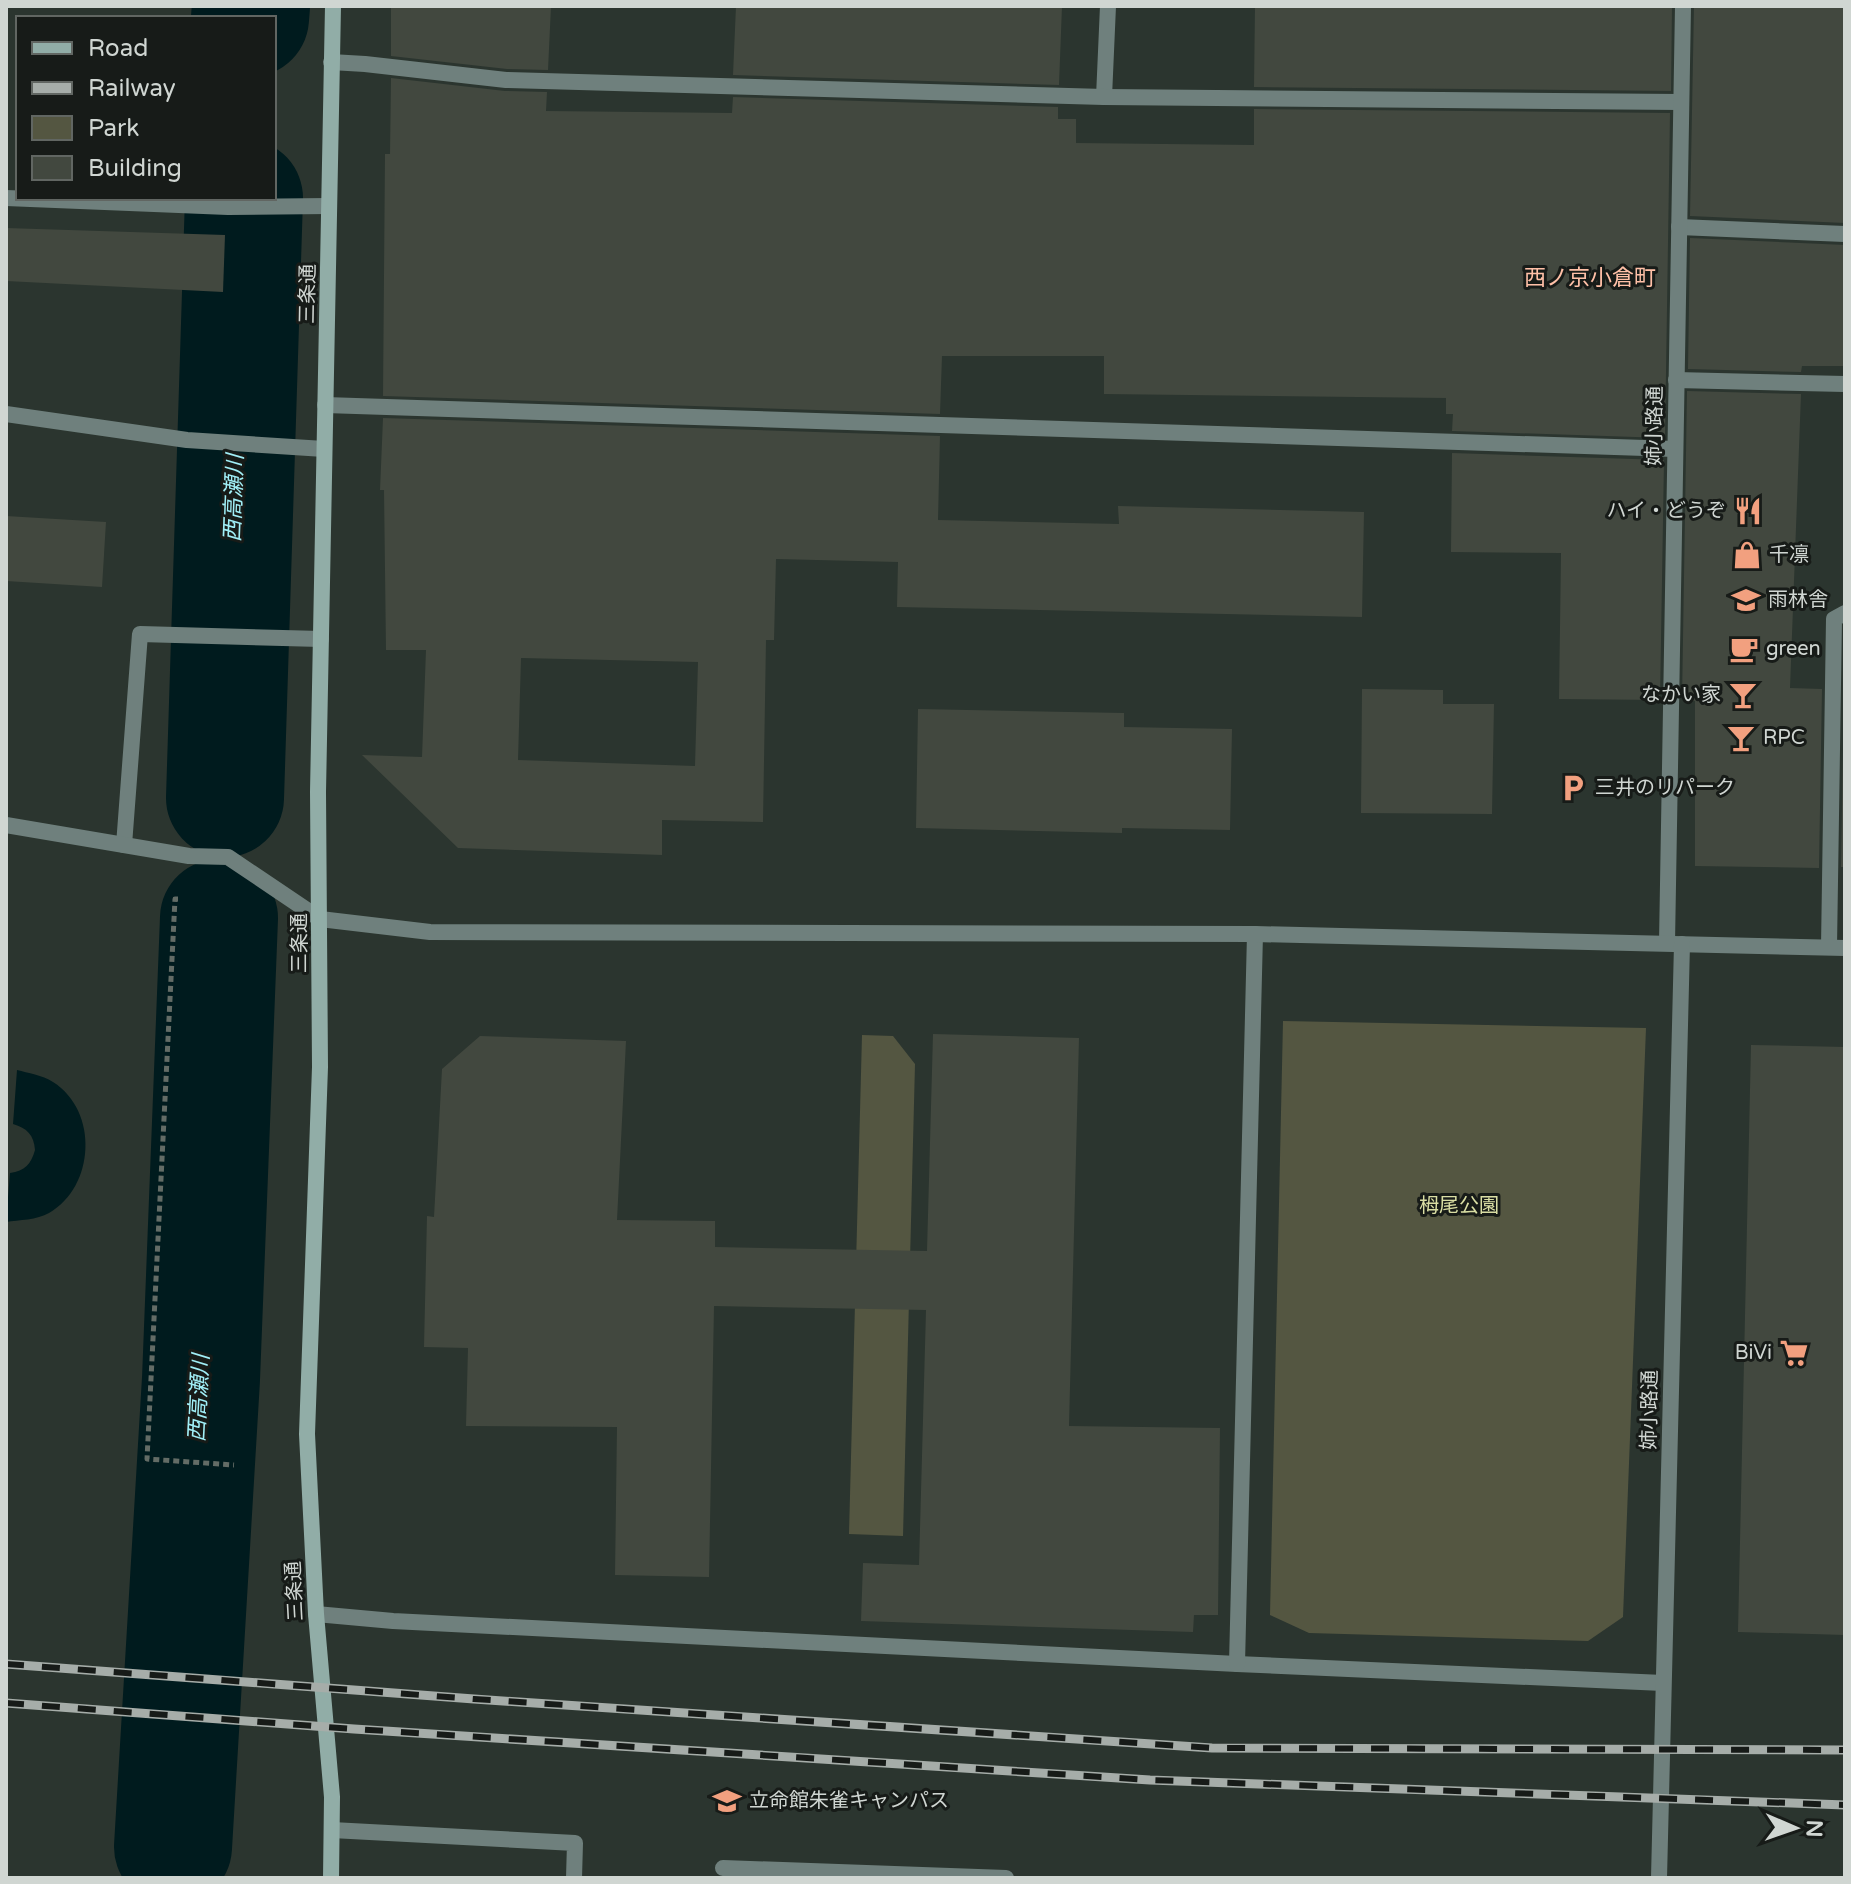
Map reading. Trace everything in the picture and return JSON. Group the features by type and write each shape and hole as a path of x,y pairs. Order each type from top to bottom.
{"main road":[{"name":"三条通","path":"331,1878 332,1797 316,1614 307,1434 320,1067 321,639 333,6"}],"street":[{"path":"1104,97 1108,6"},
{"name":"姉小路通","path":"1659,1878 1675,944 1675,449 1683,6"},
{"path":"331,62 506,80 1104,97 1681,102"},
{"path":"55,200 228,207 329,206"},
{"path":"1679,227 1845,234"},
{"path":"1676,380 1845,384"},
{"path":"325,405 1675,449"},
{"path":"6,414 187,440 324,449"},
{"path":"6,825 189,856 228,857 320,919 430,932 1255,934 1837,948 1834,619 1845,613"},
{"path":"124,845 140,634 321,639"},
{"path":"1237,1664 1255,934"},
{"path":"316,1614 393,1621 1663,1683"},
{"path":"332,1830 575,1843 574,1878"},
{"path":"723,1868 1006,1878"}],"path":[{"path":"188,899 175,899 147,1459 231,1465"}],"green space":[{"name":"栂尾公園","path":"1283,1021 1646,1028 1623,1617 1588,1641 1309,1633 1270,1615"},
{"path":"862,1035 893,1036 915,1064 903,1536 849,1534"}],"water":[{"path":"17,1070 49,1080 68,1095 84,1129 86,1149 76,1186 64,1201 44,1215 6,1222 10,1173 27,1166 35,1150 29,1133 13,1124"}],"building":[{"path":"391,6 551,6 548,70 507,69 391,56"},
{"path":"736,6 1062,6 1059,85 733,75"},
{"path":"1255,6 1672,6 1671,91 1254,87"},
{"path":"1694,6 1845,6 1845,223 1690,216"},
{"path":"391,78 505,91 547,92 546,111 732,113 733,97 1058,107 1058,119 1076,119 1076,143 1254,145 1254,109 1670,113 1665,438 1452,431 1453,414 1446,414 1446,398 1104,394 1104,356 942,356 940,414 383,396 385,154 390,154"},
{"path":"6,228 225,235 223,292 6,281"},
{"path":"1690,238 1845,245 1845,366 1802,366 1801,372 1688,369"},
{"path":"1687,391 1801,394 1790,688 1822,689 1819,868 1695,866 1695,701 1682,700"},
{"path":"383,418 940,436 938,520 1119,524 1118,506 1364,512 1362,617 897,607 898,562 776,559 774,640 766,640 763,822 662,820 662,855 458,848 362,755 422,757 426,650 386,650 384,490 380,490","holes":["521,658 698,662 695,766 518,760"]},
{"path":"1452,453 1664,460 1660,700 1559,699 1561,553 1451,552"},
{"path":"6,516 106,522 102,587 6,581"},
{"path":"1362,689 1443,690 1443,704 1494,704 1492,814 1361,813"},
{"path":"1844,689 1845,867 1841,867"},
{"path":"918,709 1124,713 1124,727 1232,729 1230,830 1122,828 1122,833 916,828"},
{"path":"933,1034 1079,1038 1069,1426 1220,1428 1218,1615 1194,1615 1193,1632 861,1621 863,1563 919,1565 926,1310 714,1306 709,1577 615,1575 617,1427 466,1426 468,1348 424,1347 427,1216 434,1217 442,1069 480,1036 626,1041 617,1220 715,1221 715,1247 927,1251"},
{"name":"BiVi","path":"1751,1045 1845,1047 1845,1635 1738,1632"}],"waterway":[{"name":"西高瀬川","path":"250,16 251,6"},
{"name":"西高瀬川","path":"225,798 244,200"},
{"name":"西高瀬川","path":"173,1847 201,1379 219,918"},
{"name":"西高瀬川","path":"170,1878 173,1847"}],"railway":[{"path":"6,1664 1212,1748 1845,1750"},
{"path":"6,1703 354,1729 1150,1780 1845,1805"}],"place":[{"name":"ハイ・どうぞ","path":"1748,511"},
{"name":"千凛","path":"1747,555"},
{"name":"雨林舎","path":"1746,600"},
{"name":"green","path":"1744,649"},
{"name":"なかい家","path":"1743,695"},
{"name":"RPC","path":"1741,738"},
{"name":"三井のリパーク","path":"1573,788"},
{"name":"BiVi","path":"1794,1353"},
{"name":"立命館朱雀キャンパス","path":"727,1801"}],"district":[{"name":"西ノ京小倉町","path":"1590,278"}]}
